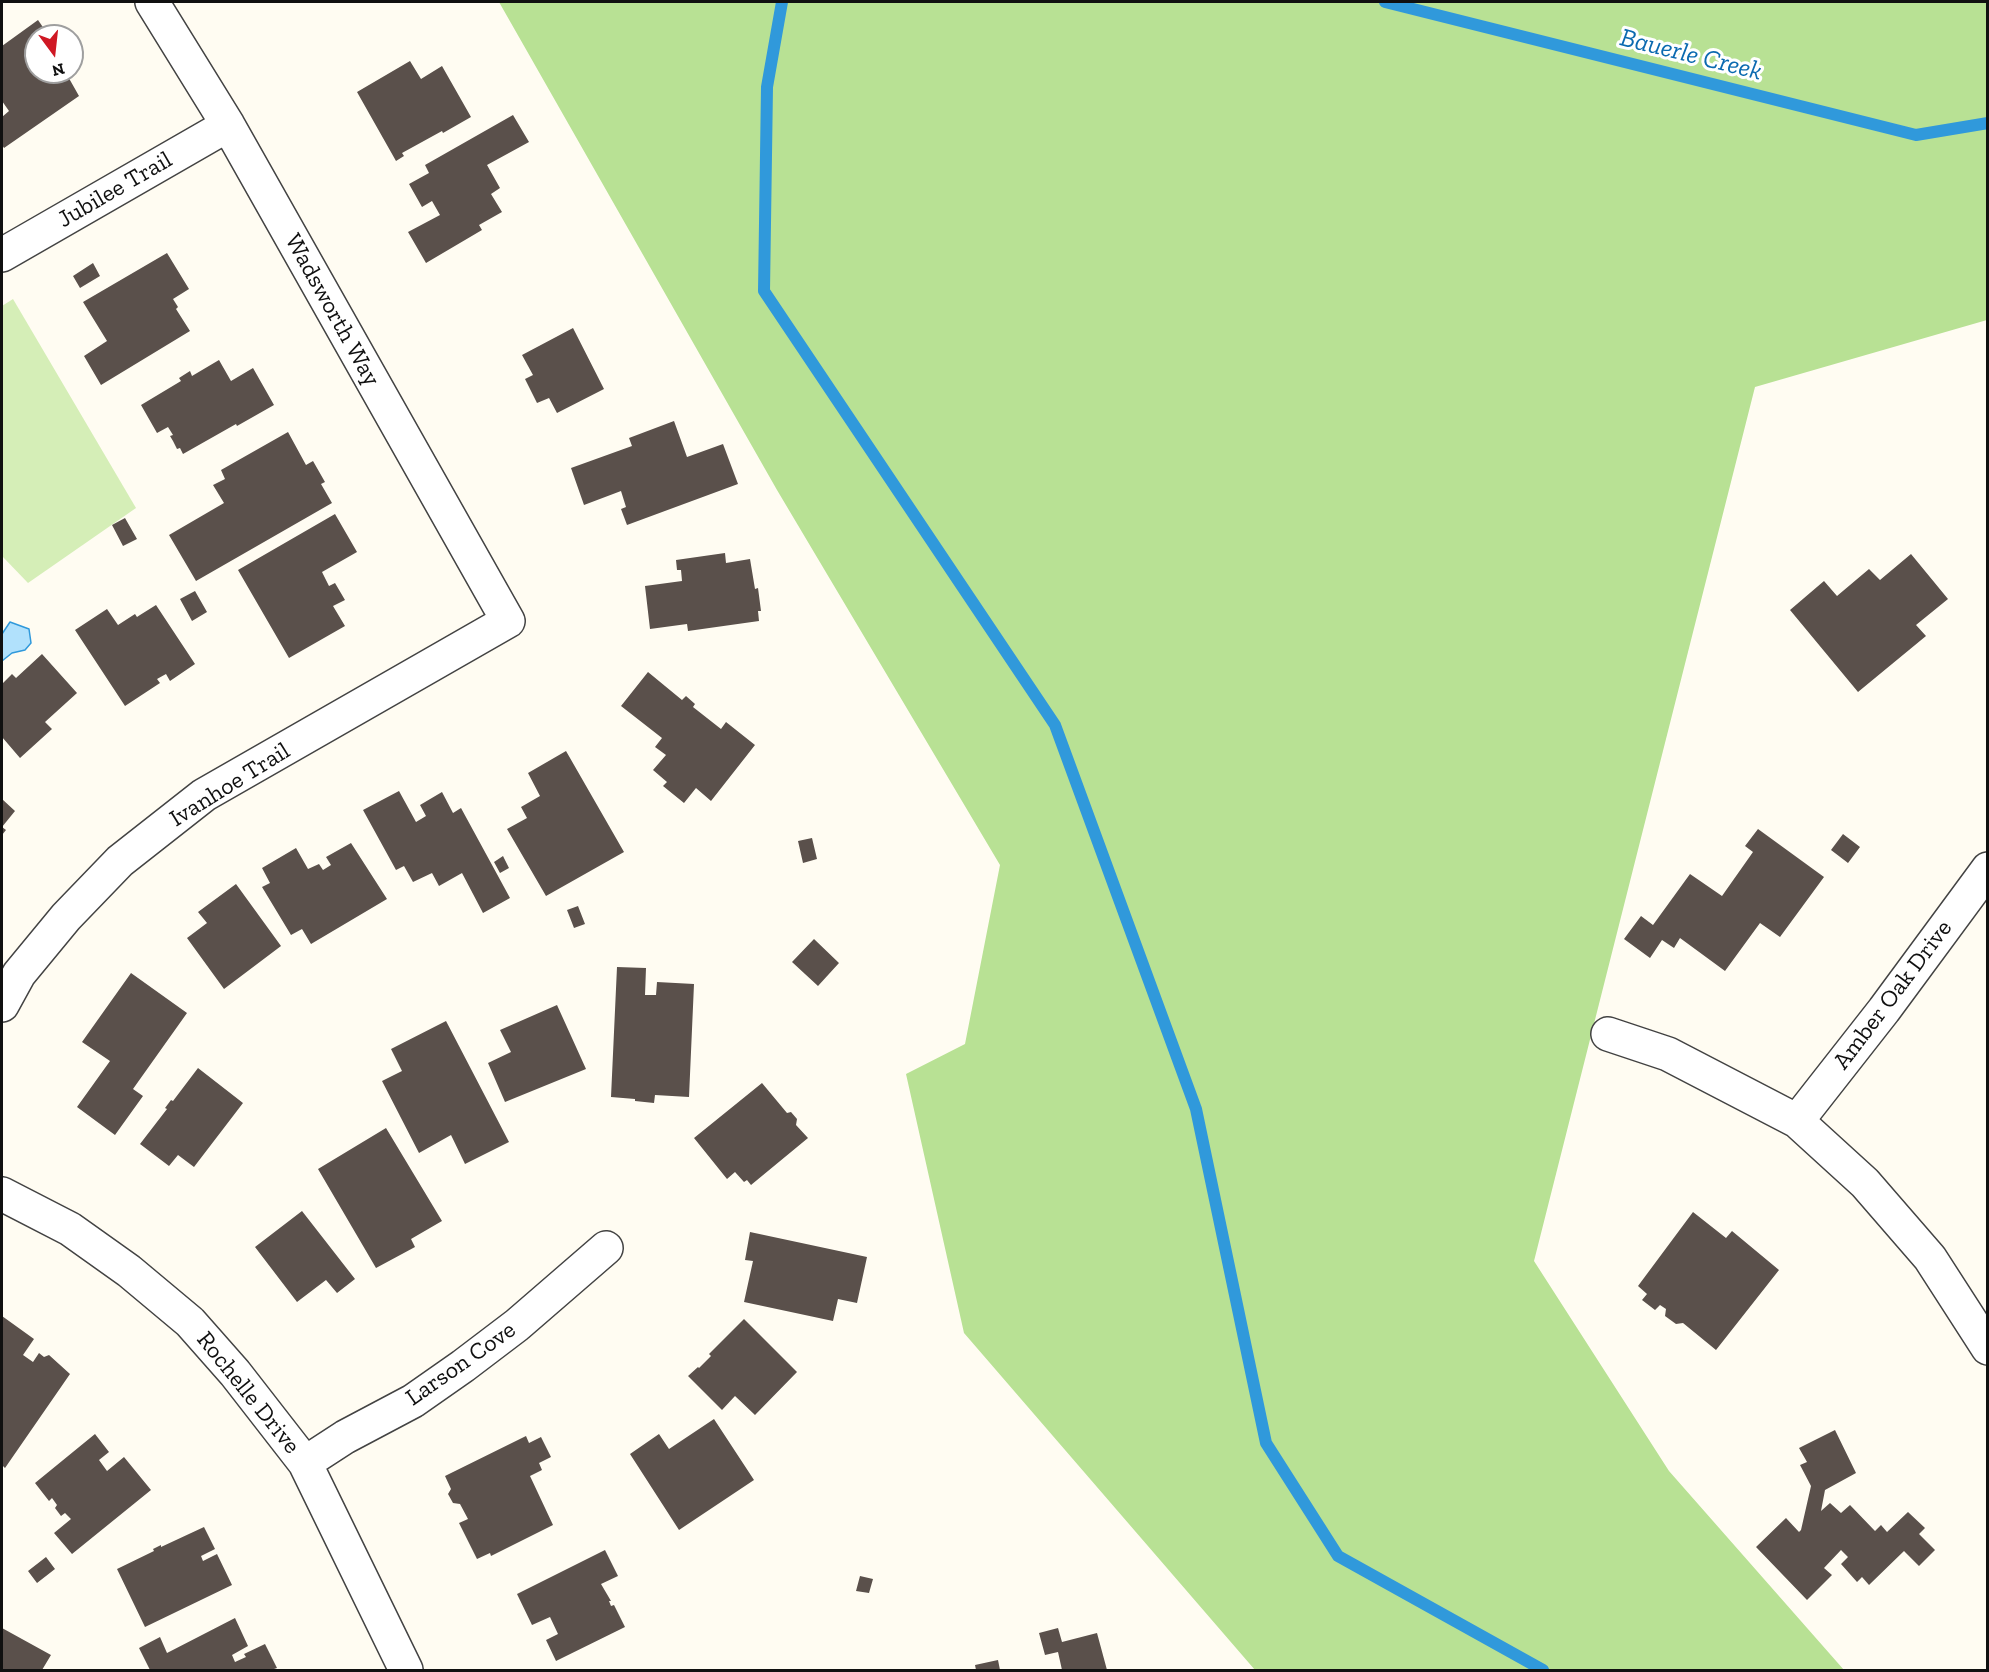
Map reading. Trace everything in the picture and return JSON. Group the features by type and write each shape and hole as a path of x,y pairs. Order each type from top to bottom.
{"street":[{"name":"Wadsworth Way","path":"152,2 228,125 508,621"},
{"name":"Jubilee Trail","path":"2,255 228,125"},
{"name":"Ivanhoe Trail","path":"2,1005 19,974 73,909 120,861 204,795 508,621"},
{"name":"Amber Oak Drive","path":"1797,1121 1884,1010 1988,869"},
{"path":"1608,1034 1668,1054 1797,1121 1865,1183 1930,1258 1988,1348"},
{"name":"Rochelle Drive","path":"2,1194 70,1228 129,1271 190,1323 235,1373 305,1463 406,1671"},
{"name":"Larson Cove","path":"305,1463 345,1437 413,1401 463,1366 517,1325 606,1248"}],"green space":[{"path":"499,2 1987,2 1987,320 1755,387 1534,1261 1669,1471 1844,1670 1255,1670 964,1333 906,1074 965,1044 1000,865 777,490"},
{"path":"13,299 136,508 28,583 2,556 2,306"}],"water":[{"path":"10,622 29,629 31,643 25,650 12,653 2,661 2,634"}],"building":[{"path":"24,30 24,84 72,84 79,96 4,148 2,145 2,117 9,111 2,101 2,46"},
{"path":"410,61 421,79 442,66 471,117 402,153 404,156 396,161 357,92"},
{"path":"513,115 529,142 487,165 500,188 491,194 502,212 479,225 482,230 426,263 408,232 440,215 432,201 422,207 409,184 429,173 425,165"},
{"path":"167,253 189,289 173,299 178,307 176,309 190,331 101,385 84,356 107,341 83,302"},
{"path":"93,263 100,276 80,288 73,276"},
{"path":"573,328 604,389 557,413 549,398 537,403 525,379 533,375 522,355"},
{"path":"219,360 231,381 253,368 274,405 183,454 180,448 177,449 168,427 157,433 141,405 181,381 179,378 190,371 192,376"},
{"path":"674,421 687,457 723,444 738,484 627,525 621,509 626,507 621,491 584,505 571,468 632,446 629,438"},
{"path":"288,432 306,465 313,461 325,482 321,484 332,503 196,581 169,535 224,503 213,485 225,479 221,470"},
{"path":"335,514 357,552 322,572 329,586 335,583 345,600 333,606 345,626 289,658 238,570"},
{"path":"125,518 137,539 123,546 112,525"},
{"path":"725,553 726,563 750,559 755,589 758,588 761,611 758,611 759,621 688,631 687,624 650,629 645,586 682,581 681,570 677,570 676,560"},
{"path":"1911,554 1948,599 1916,625 1926,636 1858,692 1790,610 1824,581 1837,596 1869,569 1880,580"},
{"path":"195,591 207,612 192,621 180,599"},
{"path":"156,605 195,664 170,681 166,674 157,679 160,683 125,706 75,630 107,609 118,625 135,614 137,617"},
{"path":"42,654 77,693 45,722 52,729 20,758 2,737 2,684 12,674 16,678"},
{"path":"648,672 682,700 686,696 695,704 693,707 721,729 726,722 755,745 711,801 696,788 684,803 663,786 667,782 653,770 666,755 655,747 662,738 621,706"},
{"path":"566,751 624,852 546,896 507,829 527,818 521,807 540,796 528,773"},
{"path":"399,791 416,822 426,816 420,805 442,792 453,813 461,808 510,898 483,913 462,873 439,886 432,873 413,882 404,866 396,870 363,810"},
{"path":"2,799 15,811 2,827"},
{"path":"1758,829 1824,877 1780,937 1760,923 1725,971 1680,938 1674,948 1662,940 1650,958 1624,939 1641,916 1653,925 1690,874 1722,896 1753,852 1745,846"},
{"path":"1843,834 1860,847 1848,863 1831,850"},
{"path":"812,838 817,859 803,863 798,841"},
{"path":"351,843 387,899 311,944 302,929 291,935 262,887 270,883 262,868 296,848 308,869 319,864 323,870 331,865 326,857"},
{"path":"503,856 509,868 500,873 494,862"},
{"path":"236,884 281,946 224,989 187,938 207,923 198,912"},
{"path":"578,906 585,924 574,928 567,910"},
{"path":"814,939 839,963 818,986 792,962"},
{"path":"617,967 646,968 645,995 656,995 657,982 694,984 689,1097 655,1095 654,1103 611,1097"},
{"path":"131,973 187,1013 133,1089 143,1096 115,1135 77,1107 110,1061 82,1042"},
{"path":"557,1005 586,1069 505,1102 488,1063 511,1052 500,1030"},
{"path":"446,1021 509,1142 465,1164 451,1135 419,1153 382,1081 402,1071 391,1049"},
{"path":"198,1068 243,1103 194,1167 178,1155 169,1166 140,1144 167,1109 165,1108 171,1100 173,1101"},
{"path":"762,1083 787,1113 791,1112 797,1119 796,1125 808,1138 751,1185 747,1180 744,1182 735,1172 727,1179 694,1138"},
{"path":"386,1128 442,1221 411,1239 415,1247 376,1268 318,1169"},
{"path":"302,1211 355,1279 337,1293 326,1280 297,1302 255,1247"},
{"path":"1693,1212 1726,1238 1732,1231 1779,1270 1716,1350 1683,1323 1676,1324 1665,1316 1666,1309 1660,1305 1655,1310 1642,1300 1647,1294 1638,1286"},
{"path":"750,1232 867,1257 857,1303 838,1299 833,1321 744,1302 753,1261 745,1260"},
{"path":"2,1316 34,1339 23,1355 33,1362 39,1353 44,1357 49,1355 70,1374 5,1468 2,1465"},
{"path":"744,1319 797,1372 755,1415 735,1396 722,1410 688,1376 711,1356 709,1354"},
{"path":"714,1419 754,1480 679,1530 630,1454 659,1434 669,1449"},
{"path":"1835,1430 1856,1473 1825,1490 1821,1511 1830,1503 1841,1513 1850,1505 1875,1531 1881,1525 1887,1532 1908,1512 1925,1528 1919,1534 1935,1550 1919,1566 1904,1551 1869,1585 1862,1577 1857,1582 1841,1564 1848,1557 1841,1550 1824,1568 1832,1575 1807,1600 1756,1547 1786,1518 1799,1532 1801,1530 1811,1486 1800,1465 1807,1462 1799,1448"},
{"path":"95,1434 109,1452 99,1460 107,1471 124,1457 151,1490 72,1554 54,1533 71,1519 65,1513 61,1516 52,1498 49,1501 35,1483"},
{"path":"526,1436 529,1443 541,1437 551,1457 539,1463 542,1470 530,1476 553,1525 491,1556 490,1553 477,1559 459,1523 468,1519 460,1504 453,1503 448,1494 451,1489 445,1476"},
{"path":"204,1527 215,1549 201,1556 203,1561 217,1554 232,1585 145,1627 117,1569 154,1551 153,1549 161,1545 161,1547"},
{"path":"605,1550 618,1576 601,1584 611,1601 609,1601 611,1606 614,1605 625,1627 556,1661 546,1640 558,1634 550,1617 532,1625 517,1594"},
{"path":"46,1557 55,1569 37,1583 28,1571"},
{"path":"860,1576 873,1579 869,1593 856,1591"},
{"path":"235,1618 248,1646 232,1655 235,1662 246,1657 244,1654 265,1644 277,1668 271,1670 150,1670 139,1648 160,1637 167,1653"},
{"path":"2,1628 51,1655 42,1670 2,1670"},
{"path":"1058,1628 1062,1642 1097,1633 1107,1670 1062,1670 1058,1652 1045,1655 1039,1633"},
{"path":"998,1660 1000,1670 976,1670 975,1665"}],"waterway":[{"path":"782,2 767,87 764,291 1055,725 1196,1109 1266,1443 1338,1556 1543,1670"},
{"name":"Bauerle Creek","path":"1385,2 1916,135 1988,123"}]}
